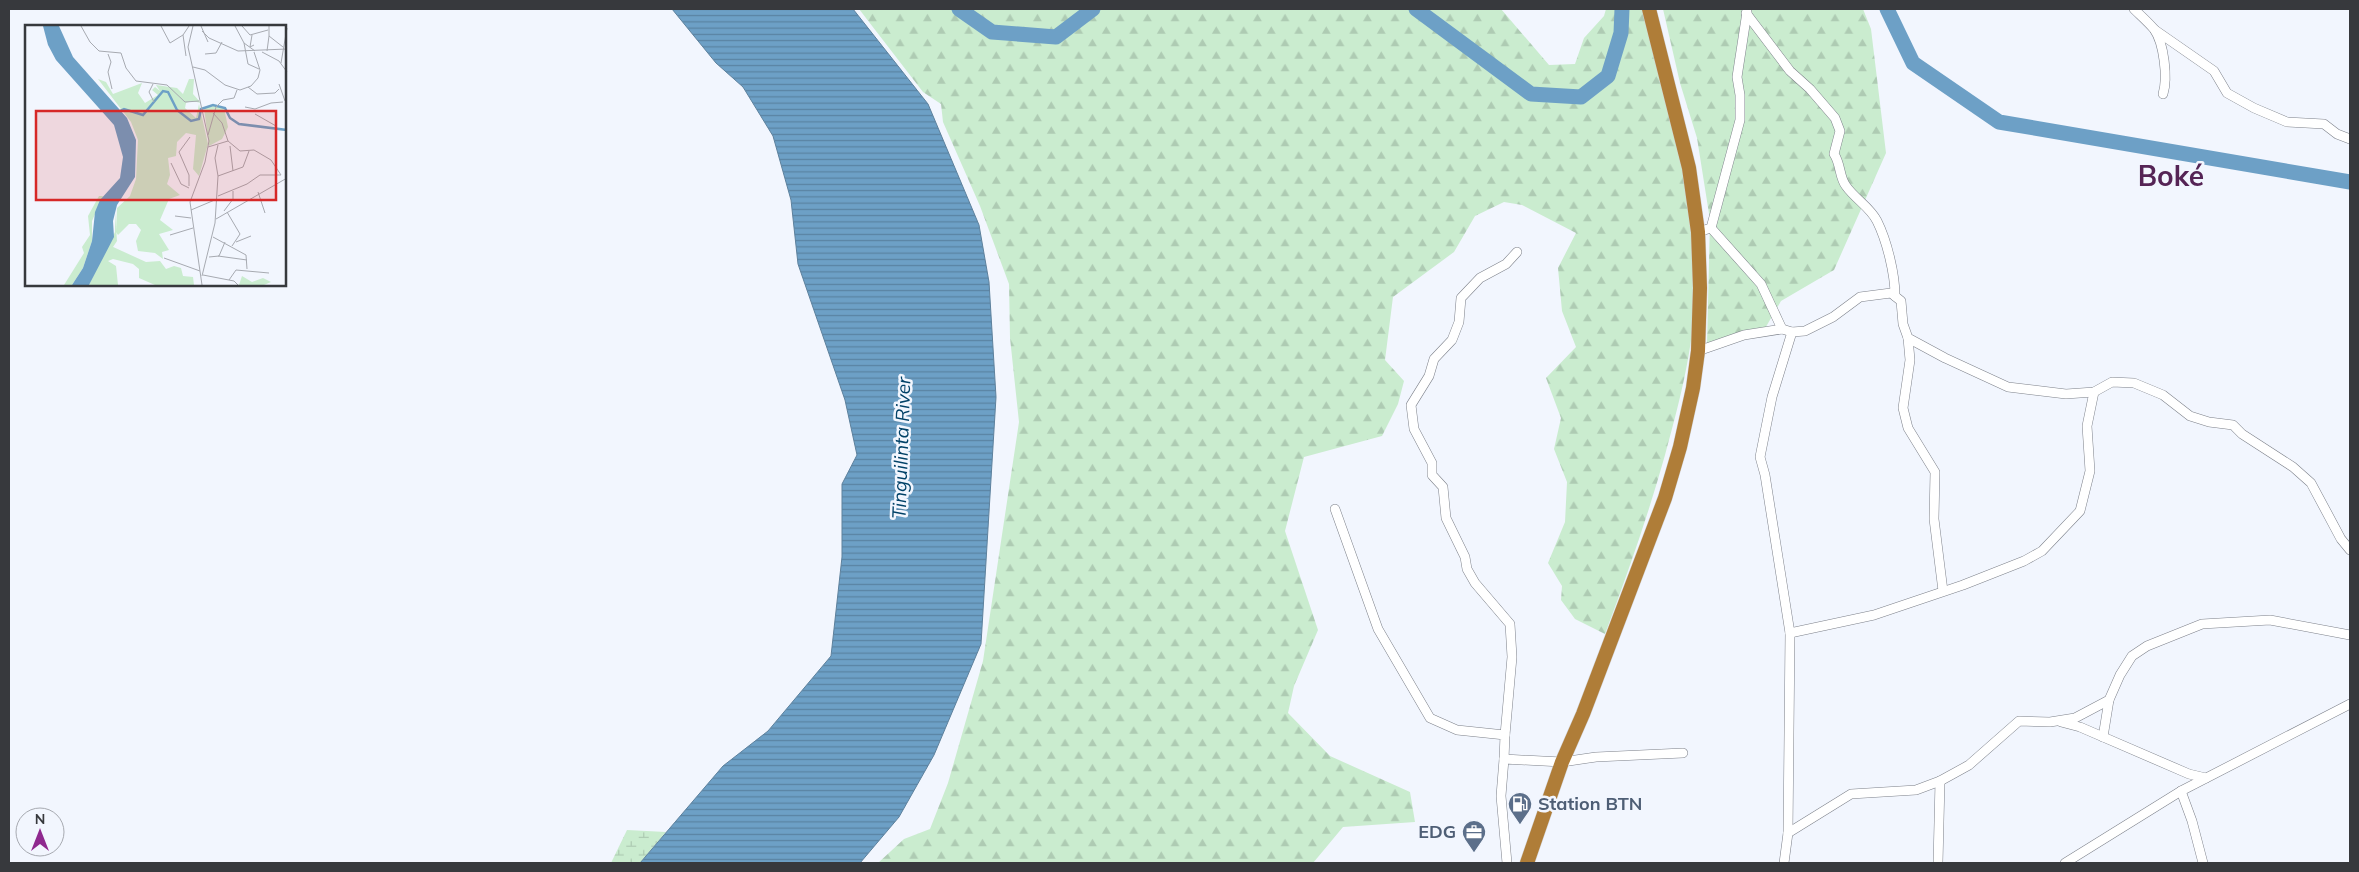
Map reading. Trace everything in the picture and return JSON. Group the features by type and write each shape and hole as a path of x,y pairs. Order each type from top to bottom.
{"highway":[{"path":"1527,863 1562,762 1583,714 1665,498 1680,447 1698,351 1700,288 1698,232 1689,168 1649,9"}],"street":[{"path":"2134,9 2155,30 2214,71 2227,93 2254,108 2287,122 2324,124 2337,134 2350,139"},
{"path":"1711,228 1740,120 1740,95 1737,78 1747,11"},
{"path":"1747,11 1790,71 1810,89 1835,118 1840,131 1834,154 1840,163 1841,176 1845,186 1877,221 1894,275 1895,296"},
{"path":"2155,30 2162,52 2167,82 2163,94"},
{"path":"1698,232 1711,228"},
{"path":"1711,228 1761,284 1782,329"},
{"path":"1507,863 1501,796 1512,657 1510,624 1475,583 1467,570 1465,557 1446,518 1443,487 1432,475 1432,463 1414,429 1411,405 1429,376 1434,359 1452,340 1459,322 1461,298 1480,278 1506,264 1517,252"},
{"path":"1698,351 1744,335 1782,329 1792,332 1805,331 1818,326 1846,309 1860,297 1879,293 1891,293 1895,296 1901,302 1902,324 1908,338 1910,360 1903,408 1908,428 1935,472 1934,519 1943,591"},
{"path":"1784,863 1788,833 1790,633 1765,475 1760,458 1772,397 1792,332"},
{"path":"1908,338 1945,358 2008,387 2066,394 2094,392 2112,382 2142,385 2163,395 2190,416 2208,422 2233,425 2242,434 2293,467 2311,483 2341,539 2350,550"},
{"path":"1790,633 1874,615 2024,561 2042,551 2080,511 2090,471 2087,426 2094,392"},
{"path":"1335,509 1378,629 1430,718 1458,730 1505,735"},
{"path":"2103,737 2109,700 2120,675 2132,656 2147,646 2202,624 2270,620 2350,635"},
{"path":"1788,833 1851,794 1916,790 1940,781 1969,765 2019,722 2058,721 2075,718 2109,700"},
{"path":"2065,863 2181,791 2350,704"},
{"path":"2058,721 2103,737 2189,774 2206,778"},
{"path":"1504,759 1562,762 1596,757 1683,753"},
{"path":"1938,863 1940,781"},
{"path":"2181,791 2192,821 2203,863"}],"green space":[{"path":"859,9 1501,9 1549,65 1575,64 1584,38 1604,16 1606,9 1651,9 1688,189 1695,250 1695,302 1689,354 1672,430 1644,523 1605,634 1575,619 1561,600 1562,586 1548,563 1565,522 1567,482 1554,449 1561,418 1546,378 1576,347 1562,311 1558,268 1576,233 1522,205 1504,202 1475,216 1454,252 1393,297 1385,360 1404,381 1398,404 1382,436 1304,457 1285,531 1318,630 1294,686 1288,713 1330,756 1410,792 1415,822 1343,827 1313,863 878,863 904,839 930,829 948,783 983,661 1019,422 1010,338 1009,284 980,206 943,122 941,104 923,92"},
{"path":"1663,9 1863,9 1871,29 1886,153 1834,270 1781,301 1760,337 1707,345 1710,220 1697,138 1680,83"},
{"path":"627,830 666,832 640,863 611,863"}],"water":[{"name":"Tinguilinta River","path":"672,9 853,9 928,104 979,225 989,282 996,397 981,644 934,755 899,817 860,863 640,863 723,766 768,731 831,656 842,557 842,484 857,455 845,400 798,264 791,200 773,136 743,87 716,63"}],"waterway":[{"path":"959,9 992,32 1056,37 1093,9"},
{"path":"1416,9 1531,94 1581,97 1608,76 1621,33 1622,9"},
{"path":"1887,9 1913,63 1999,122 2350,182"}],"place":[{"name":"Station BTN","path":"1520,825"},
{"name":"EDG","path":"1474,853"}],"district":[{"name":"Boké","path":"2171,176"}]}
